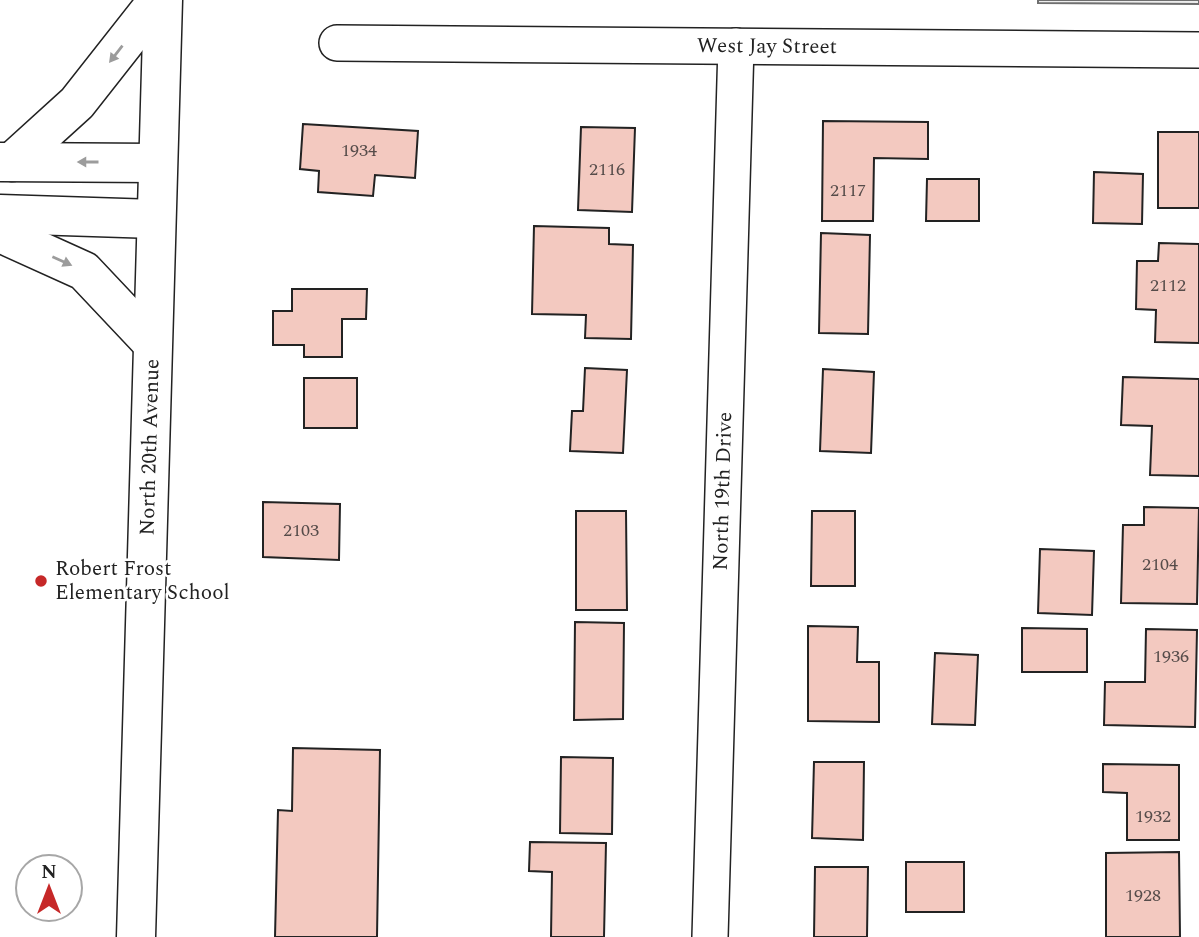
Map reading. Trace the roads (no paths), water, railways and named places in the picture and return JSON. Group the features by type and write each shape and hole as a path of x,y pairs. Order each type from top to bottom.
{"main road":[{"path":"6,162 77,103 160,0"},
{"name":"North 20th Avenue","path":"136,937 160,0"},
{"path":"6,162 156,163"},
{"path":"0,214 155,219"},
{"path":"0,233 84,271 151,342"}],"street":[{"name":"West Jay Street","path":"337,43 1199,50"},
{"name":"North 19th Drive","path":"710,937 736,46"}],"place":[{"name":"Robert Frost Elementary School","path":"41,581"}]}
